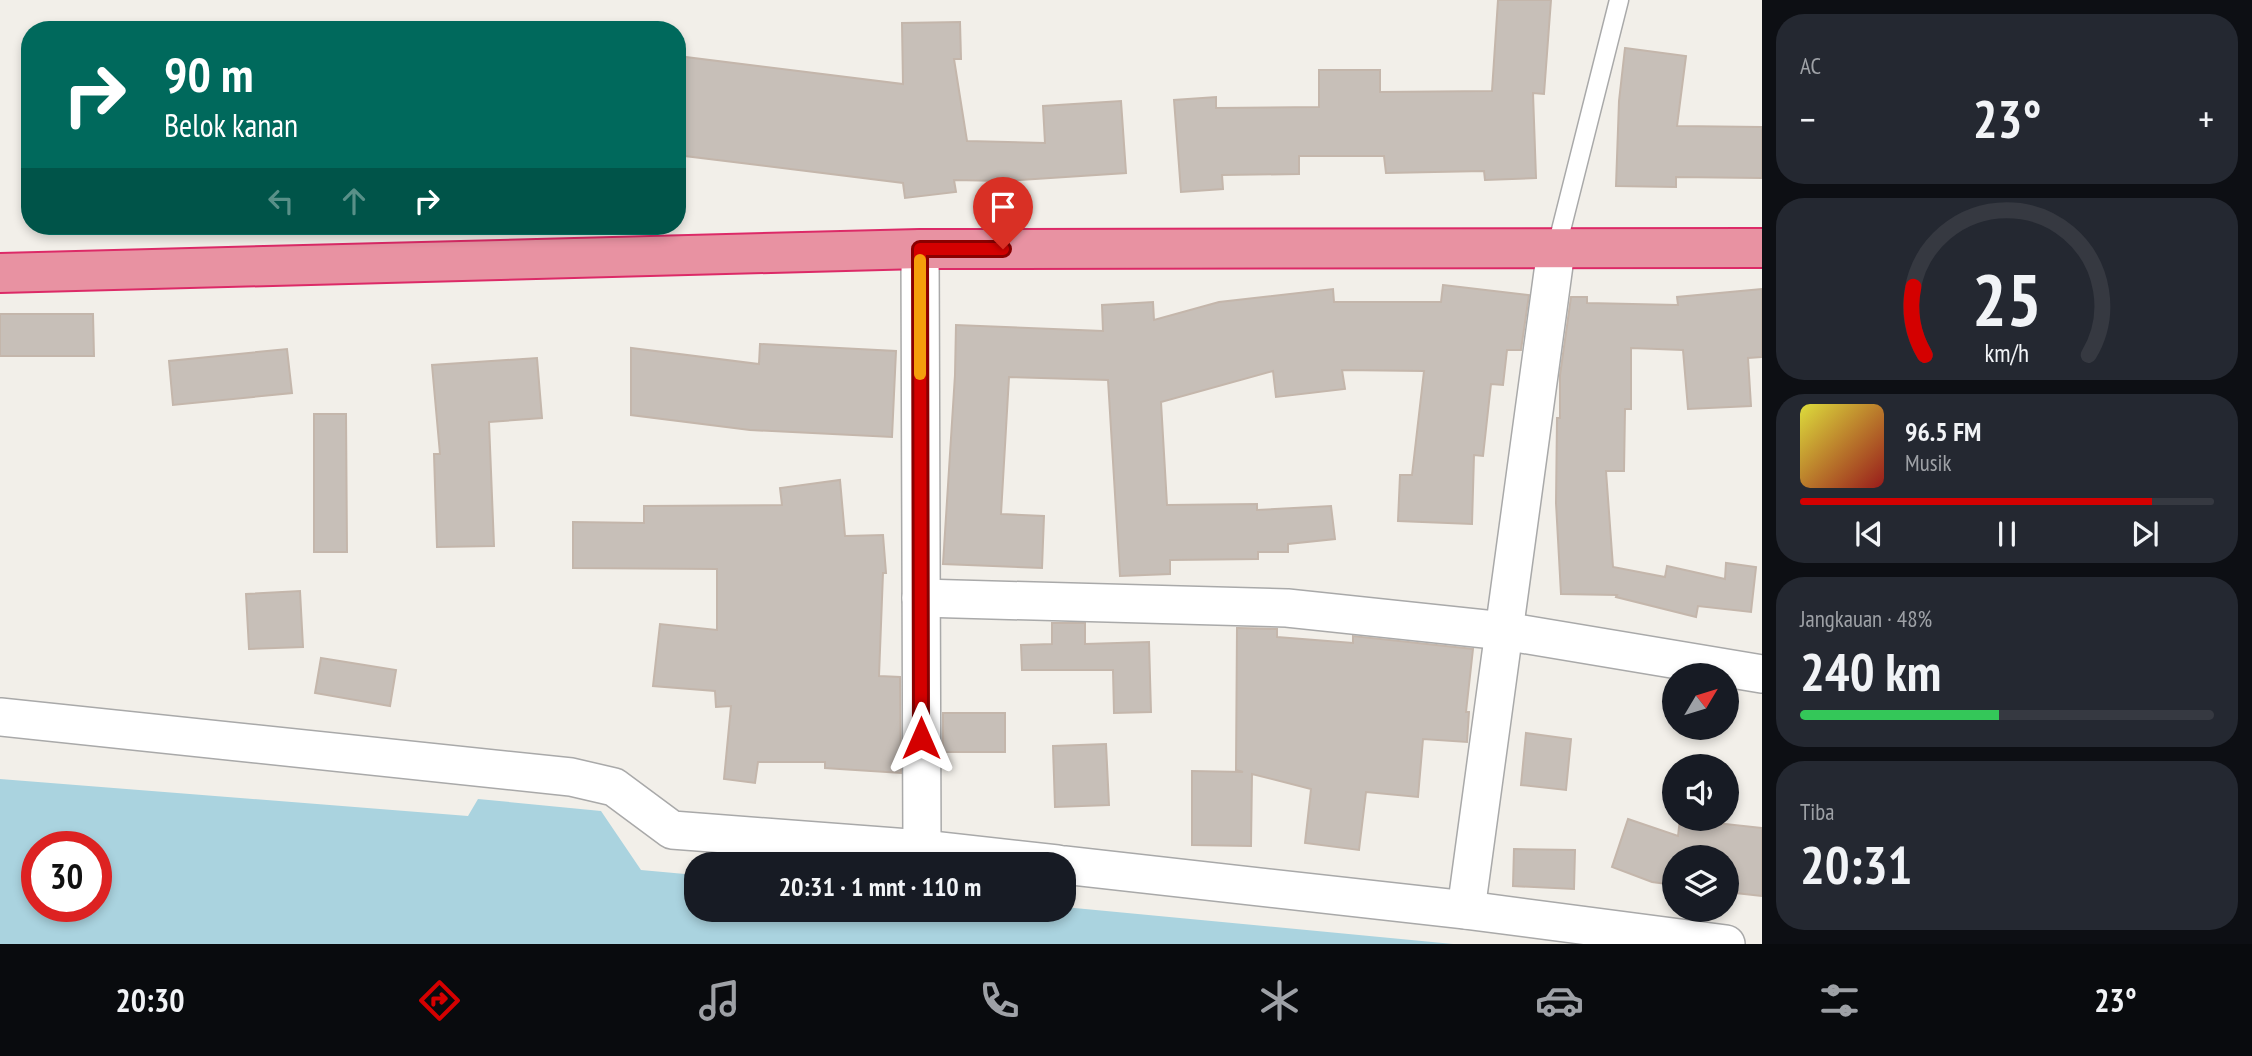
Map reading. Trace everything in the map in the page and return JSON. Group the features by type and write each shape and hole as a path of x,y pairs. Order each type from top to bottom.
{"highway":[{"path":"0,273 920,249 1762,248"}],"street":[{"path":"920,249 922,849"},
{"path":"1466,910 1556,250"},
{"path":"921,598 1287,608 1504,631 1762,674"},
{"path":"0,717 571,777 614,787 672,830 949,852"},
{"path":"1076,866 1466,910 1726,944"}],"lane":[{"path":"1556,250 1619,0"}],"water":[{"path":"0,779 468,816 478,799 601,811 641,870 684,874 684,922 1076,922 1076,908 1453,944 0,944"}],"building":[{"path":"1498,0 1551,0 1544,94 1533,93 1536,178 1485,180 1484,171 1386,173 1384,156 1299,156 1299,174 1222,175 1223,189 1181,192 1174,100 1216,97 1216,108 1319,107 1319,70 1380,70 1380,92 1492,91"},
{"path":"960,22 961,59 954,59 967,141 1045,143 1043,106 1121,101 1126,173 1004,181 954,180 956,192 905,198 903,183 686,156 686,57 903,84 902,23"},
{"path":"1625,48 1686,56 1677,126 1762,127 1762,178 1676,177 1676,187 1616,186 1619,101"},
{"path":"1443,285 1529,295 1521,350 1507,350 1503,385 1491,384 1483,456 1474,455 1472,524 1398,521 1400,475 1412,475 1424,371 1342,370 1345,389 1276,397 1273,371 1161,402 1167,505 1257,504 1257,510 1331,506 1335,539 1288,544 1288,552 1258,552 1258,559 1170,560 1170,574 1120,576 1108,380 1009,377 1001,514 1044,516 1042,568 943,564 956,325 1103,331 1102,305 1153,302 1154,320 1219,302 1333,289 1334,302 1441,302"},
{"path":"1762,289 1762,357 1748,358 1751,406 1688,409 1683,350 1631,348 1631,409 1625,409 1624,471 1606,471 1613,567 1665,577 1667,566 1725,579 1726,563 1756,567 1751,612 1698,606 1696,617 1616,597 1617,595 1561,594 1556,503 1557,418 1560,418 1560,375 1571,297 1587,297 1587,303 1678,305 1677,297"},
{"path":"0,314 93,314 94,356 0,356"},
{"path":"760,344 896,351 892,437 750,430 631,415 631,348 759,364"},
{"path":"287,349 292,393 173,405 169,361"},
{"path":"537,358 542,418 489,422 494,546 437,547 434,454 440,454 432,365"},
{"path":"314,414 346,414 347,552 314,552"},
{"path":"840,480 845,536 883,535 886,573 883,573 879,676 900,677 901,773 825,768 825,762 758,762 755,783 724,779 731,706 716,707 715,691 653,686 660,624 717,630 717,569 573,568 573,522 644,523 644,506 782,505 780,488"},
{"path":"300,591 303,647 249,649 246,594"},
{"path":"1052,623 1085,623 1085,644 1149,642 1151,712 1114,713 1113,670 1022,670 1021,645 1052,644"},
{"path":"1237,628 1277,629 1277,637 1353,643 1353,636 1473,649 1466,712 1469,712 1467,742 1423,739 1418,797 1366,792 1359,850 1305,843 1311,789 1252,774 1251,846 1192,845 1192,771 1243,772 1236,770"},
{"path":"321,658 396,670 390,706 315,693"},
{"path":"943,713 1005,713 1005,752 943,752"},
{"path":"1526,733 1571,739 1566,790 1521,785"},
{"path":"1106,744 1109,805 1055,807 1053,746"},
{"path":"1628,819 1678,836 1679,831 1739,831 1739,825 1762,828 1762,896 1739,893 1739,845 1662,845 1662,883 1612,867"},
{"path":"1514,849 1575,850 1574,889 1513,886"}],"slow traffic":[{"path":"920,260 920,374"}],"route":[{"path":"921,738 920,249 1003,249"}]}
